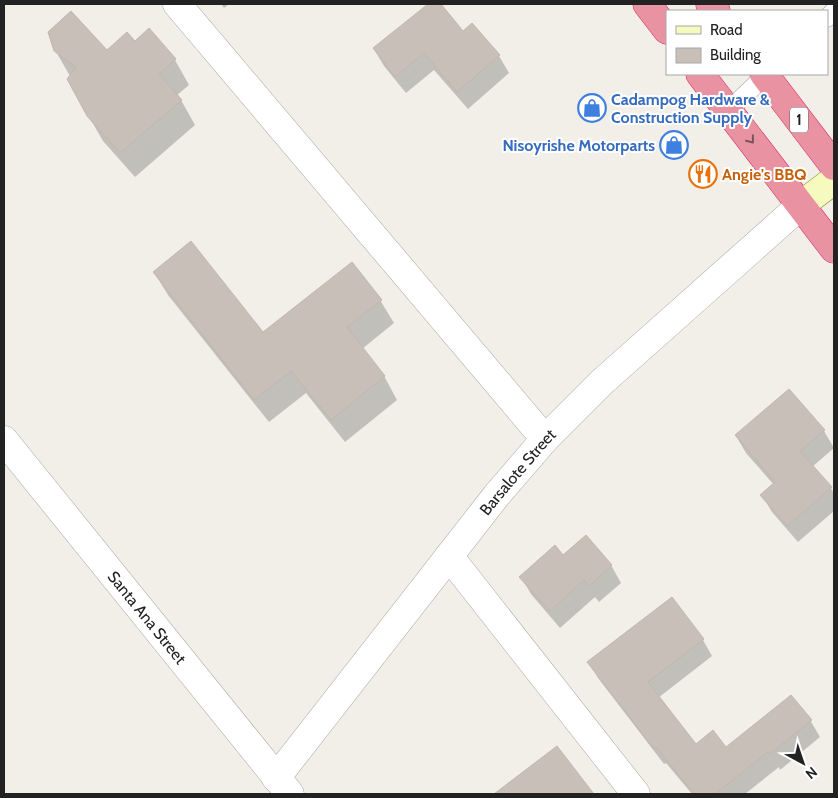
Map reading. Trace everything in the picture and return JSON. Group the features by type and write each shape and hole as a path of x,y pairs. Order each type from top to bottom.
{"highway":[{"path":"647,4 666,29"},
{"path":"701,75 834,250"},
{"name":"1","path":"766,75 834,166"}],"street":[{"path":"177,4 545,439"},
{"path":"801,206 834,180"},
{"name":"Barsalote Street","path":"283,786 449,556 496,496 545,439 602,382 801,206"},
{"name":"Santa Ana Street","path":"4,440 283,786"},
{"path":"449,556 636,794"}],"lane":[{"path":"831,4 834,10"},
{"path":"728,111 764,75"}],"building":[{"path":"428,4 441,4 463,31 472,23 500,55 457,92 424,53 395,77 373,48"},
{"path":"71,11 107,50 127,32 135,41 149,28 176,59 159,74 182,100 120,153 87,116 67,79 76,67 54,51 48,32"},
{"path":"191,241 263,332 352,262 382,300 347,327 385,376 331,420 291,371 254,400 153,272"},
{"path":"789,389 825,430 800,451 832,487 787,526 760,495 775,482 735,435"},
{"path":"586,535 612,565 589,586 584,580 550,611 519,577 555,545 563,555"},
{"path":"672,597 704,639 648,682 696,744 713,730 726,747 791,695 812,720 770,754 768,752 715,794 694,794 656,747 654,749 587,662"},
{"path":"557,746 594,794 494,794"}],"place":[{"name":"Cadampog Hardware & Construction Supply","path":"592,108"},
{"name":"Nisoyrishe Motorparts","path":"674,145"},
{"name":"Angie's BBQ","path":"703,174"}]}
